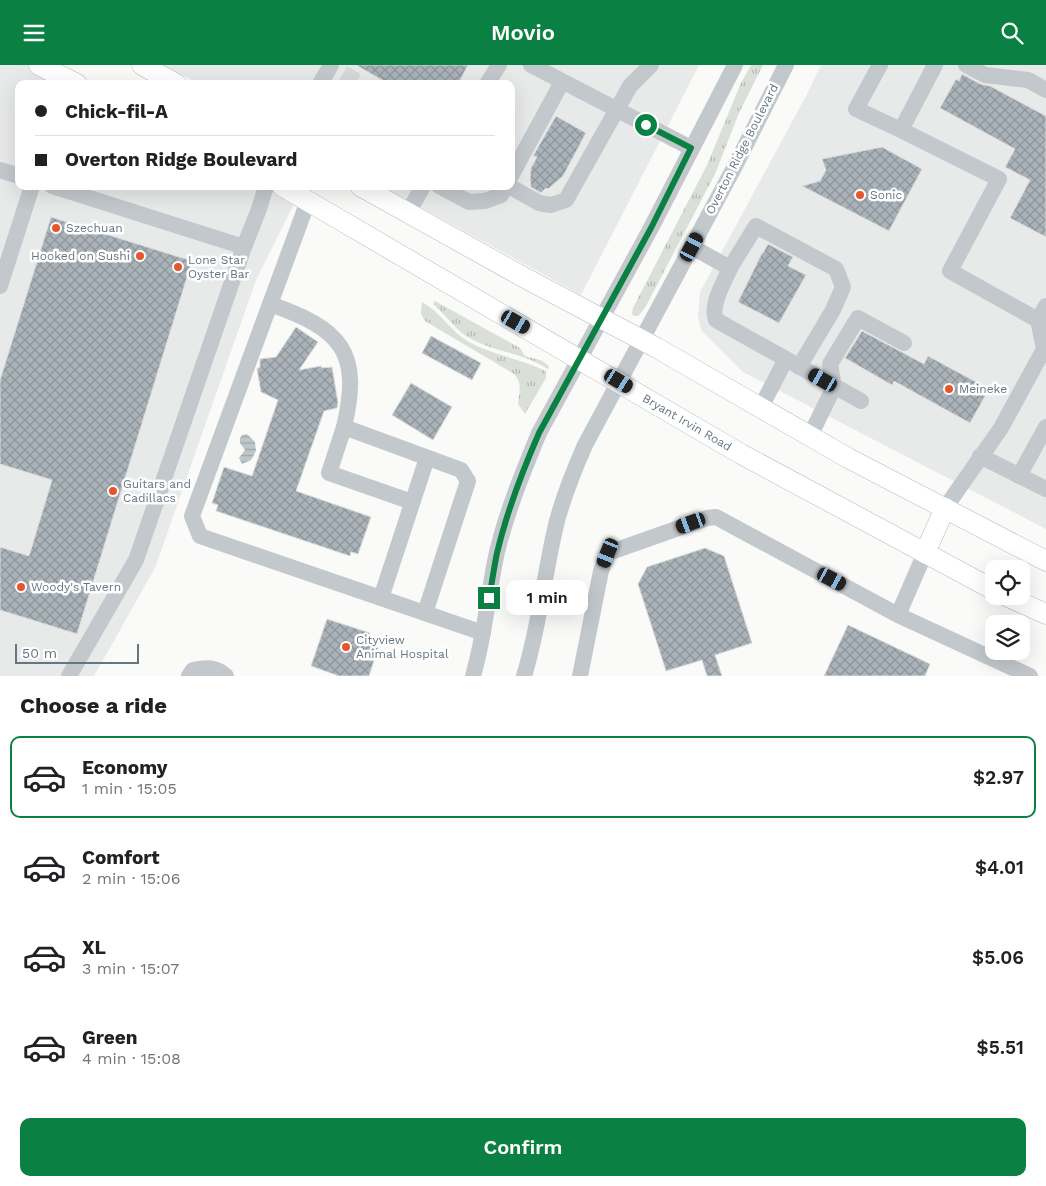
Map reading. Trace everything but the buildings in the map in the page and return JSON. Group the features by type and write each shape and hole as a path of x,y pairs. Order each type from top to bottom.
{"main road":[{"path":"39,65 65,80"},
{"path":"142,65 169,80"},
{"name":"Bryant Irvin Road","path":"289,190 429,273 619,381 741,454 985,585"},
{"path":"367,190 526,278 642,339 848,458 1046,561"},
{"path":"925,553 945,508"},
{"path":"1026,605 1046,614"}],"street":[{"path":"324,80 331,65"},
{"path":"490,80 499,65"},
{"path":"531,65 691,148"},
{"path":"474,676 497,553 508,514 539,433 581,359 735,65"},
{"name":"Overton Ridge Boulevard","path":"524,676 539,619 557,522 567,487 585,445 692,247 786,65"},
{"path":"880,65 856,109 999,179 950,271 1042,313 1044,349 1001,428 945,508"},
{"path":"901,130 935,65"},
{"path":"966,65 985,75 1028,80 1046,90"},
{"path":"515,190 539,203 551,205 566,200 640,68"},
{"path":"515,169 562,82"},
{"path":"0,170 15,175"},
{"path":"0,286 31,190"},
{"path":"65,190 244,247"},
{"path":"69,676 136,560 265,190"},
{"path":"408,213 421,190"},
{"path":"446,190 469,202 486,201 501,195 504,190"},
{"path":"308,201 192,516 200,536 483,633"},
{"path":"761,407 793,363 833,309 843,287 836,269 756,226 730,268 715,305 714,313 716,320 793,363 834,387 861,401"},
{"path":"692,247 730,268"},
{"path":"270,304 300,315 321,326 336,341 347,356 351,381 349,406 329,473 412,503"},
{"path":"810,436 834,387 830,364 858,318 904,343"},
{"path":"344,427 461,470 468,481 425,613"},
{"path":"1019,476 1046,427"},
{"path":"980,456 1046,489"},
{"path":"380,598 427,458"},
{"path":"580,676 601,571 608,553 707,518 716,517 898,615 1030,676"},
{"path":"898,615 925,553"},
{"path":"190,676 193,670 207,667 220,671 226,676"}],"shaded area":[{"path":"0,65 39,65 69,80 15,80 15,190 288,190 298,196 256,280 155,568 94,676 0,676"},
{"path":"162,65 699,65 581,295 389,190 515,190 515,80 192,80"},
{"path":"821,65 1046,65 1046,529 743,372 701,330 698,315 700,292"},
{"path":"247,434 255,442 256,451 251,460 242,464 239,458 245,450 240,443 240,438 242,435"}],"green space":[{"path":"751,65 763,65 739,113 715,174 645,308 638,316 634,316 632,314 633,308 707,165 741,83"},
{"path":"435,301 520,348 526,357 543,361 549,367 548,369 527,359 477,342 463,334 433,304"},
{"path":"422,302 435,311 456,333 469,342 546,371 546,378 525,414 518,404 520,392 517,377 425,321 421,314"}],"tunnel":[{"path":"348,80 357,65"}],"place":[{"name":"Sonic","path":"860,195"},
{"name":"Szechuan","path":"56,228"},
{"name":"Hooked on Sushi","path":"140,256"},
{"name":"Lone Star Oyster Bar","path":"178,267"},
{"name":"Meineke","path":"949,389"},
{"name":"Guitars and Cadillacs","path":"113,491"},
{"name":"Woody's Tavern","path":"21,587"},
{"name":"Cityview Animal Hospital","path":"346,647"}],"route":[{"path":"489,598 497,553 508,514 539,433 651,228 691,148 646,125"}]}
